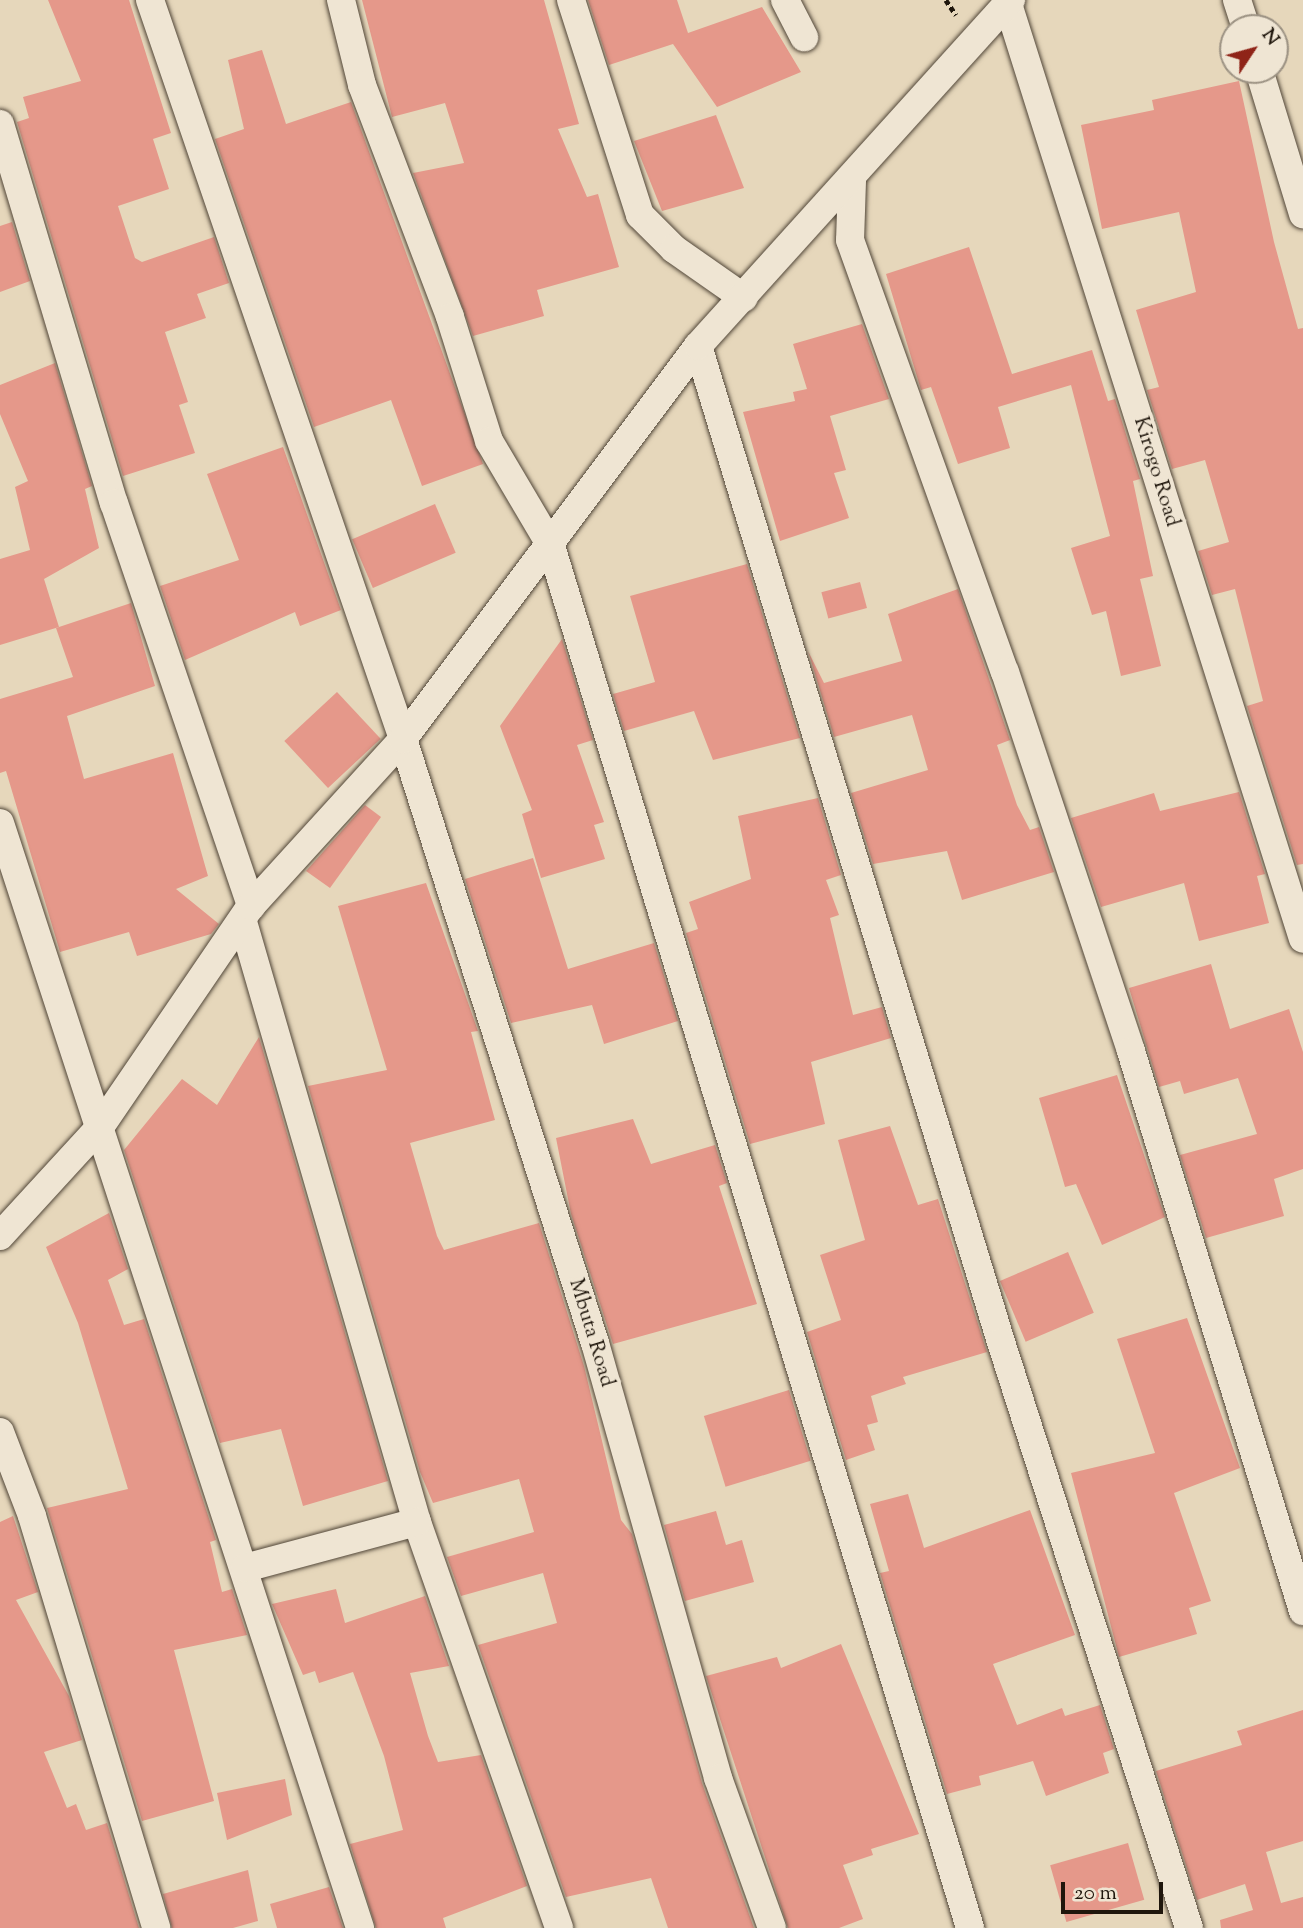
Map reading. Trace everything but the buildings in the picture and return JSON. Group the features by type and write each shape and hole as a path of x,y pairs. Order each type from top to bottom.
{"street":[{"name":"Mbuta Road","path":"150,0 403,739 595,1343 718,1778 772,1928"},
{"path":"341,0 362,85 450,317 489,441 551,546 971,1928"},
{"path":"571,0 640,215 674,249 744,298"},
{"path":"785,0 804,37"},
{"path":"0,1236 100,1126 247,914 403,739 551,546 698,346 852,181 1010,2"},
{"name":"Kirogo Road","path":"1010,2 1303,939"},
{"path":"1263,84 1303,214"},
{"path":"0,124 114,503 247,914 417,1522 559,1928"},
{"path":"852,181 850,240 1079,894 1303,1611"},
{"path":"698,346 1002,1342 1189,1928"},
{"path":"0,823 246,1569 360,1928"},
{"path":"0,1432 32,1516 156,1928"},
{"path":"246,1569 417,1522"}]}
